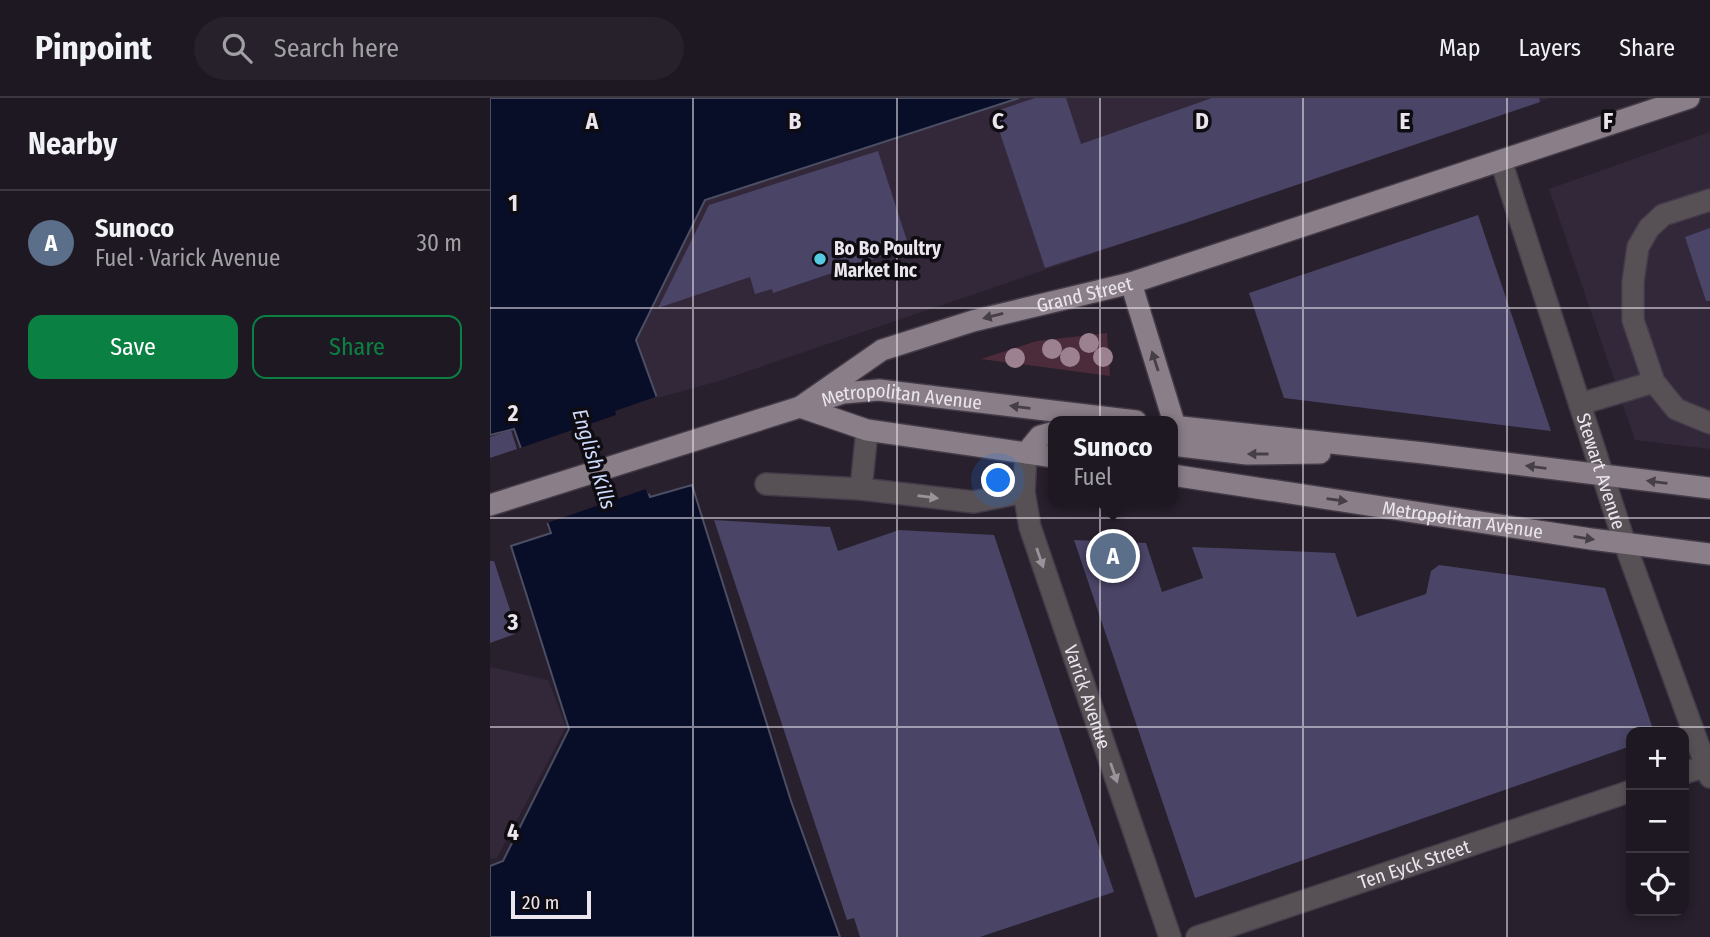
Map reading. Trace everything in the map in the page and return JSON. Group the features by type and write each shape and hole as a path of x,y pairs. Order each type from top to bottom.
{"main road":[{"name":"Grand Street","path":"491,504 800,407 882,350 973,321 1131,283 1501,161 1650,104 1689,98"},
{"path":"1131,283 1168,416"},
{"name":"Metropolitan Avenue","path":"800,407 843,393 878,390 1094,416"},
{"name":"Metropolitan Avenue","path":"800,407 867,430 1048,456"},
{"path":"1178,432 1424,453 1710,488"},
{"path":"1027,453 1040,436 1048,434"},
{"name":"Metropolitan Avenue","path":"1178,476 1625,544 1710,554"}],"street":[{"name":"Stewart Avenue","path":"1501,161 1625,544 1708,771"},
{"path":"1710,200 1663,215 1650,228 1638,247 1633,282 1633,320 1654,382 1676,409 1710,423"},
{"path":"1580,404 1654,382"},
{"path":"861,489 867,430"},
{"name":"Varick Avenue","path":"1027,453 1024,492 1030,527 1170,937"},
{"path":"766,484 861,489 974,502 1024,492"},
{"path":"1689,773 1708,771"},
{"name":"Ten Eyck Street","path":"1197,937 1626,793"}],"shaded area":[{"path":"1019,98 1550,98 719,381 657,398 636,340 705,200"},
{"path":"1710,132 1710,449 1635,440 1549,189"},
{"path":"1107,333 1110,376 981,359 1037,341"},
{"path":"490,667 548,680 566,727 497,858 490,859"}],"water":[{"name":"English Kills","path":"490,98 1019,98 705,200 636,340 657,398 619,413 650,497 692,485 791,801 840,937 490,937 490,866 503,861 569,729 511,546 551,533 514,429 490,435"}],"pier":[{"path":"658,396 659,401 624,415 652,492 648,494 646,489 544,524 517,449 616,415 615,411"}],"building":[{"path":"1035,98 1066,98 1081,144 1212,98 1539,98 1540,102 1045,268 993,112"},
{"path":"878,151 909,247 773,293 772,289 755,294 750,277 658,308 709,205"},
{"path":"1478,215 1551,431 1284,398 1249,293"},
{"path":"1710,228 1710,301 1706,301 1685,237"},
{"path":"511,430 517,449 490,458 490,437"},
{"path":"714,520 830,527 838,551 899,530 994,535 1114,892 980,937 860,937 854,918 847,920"},
{"path":"1074,540 1146,543 1162,592 1203,578 1192,547 1335,553 1357,617 1426,594 1431,571 1439,565 1605,588 1652,727 1626,727 1626,748 1195,898"},
{"path":"490,561 494,561 513,619 510,620 515,634 490,643"}],"place":[{"name":"Bo Bo Poultry Market Inc","path":"820,259"},
{"name":"Sunoco","path":"1113,556"}]}
